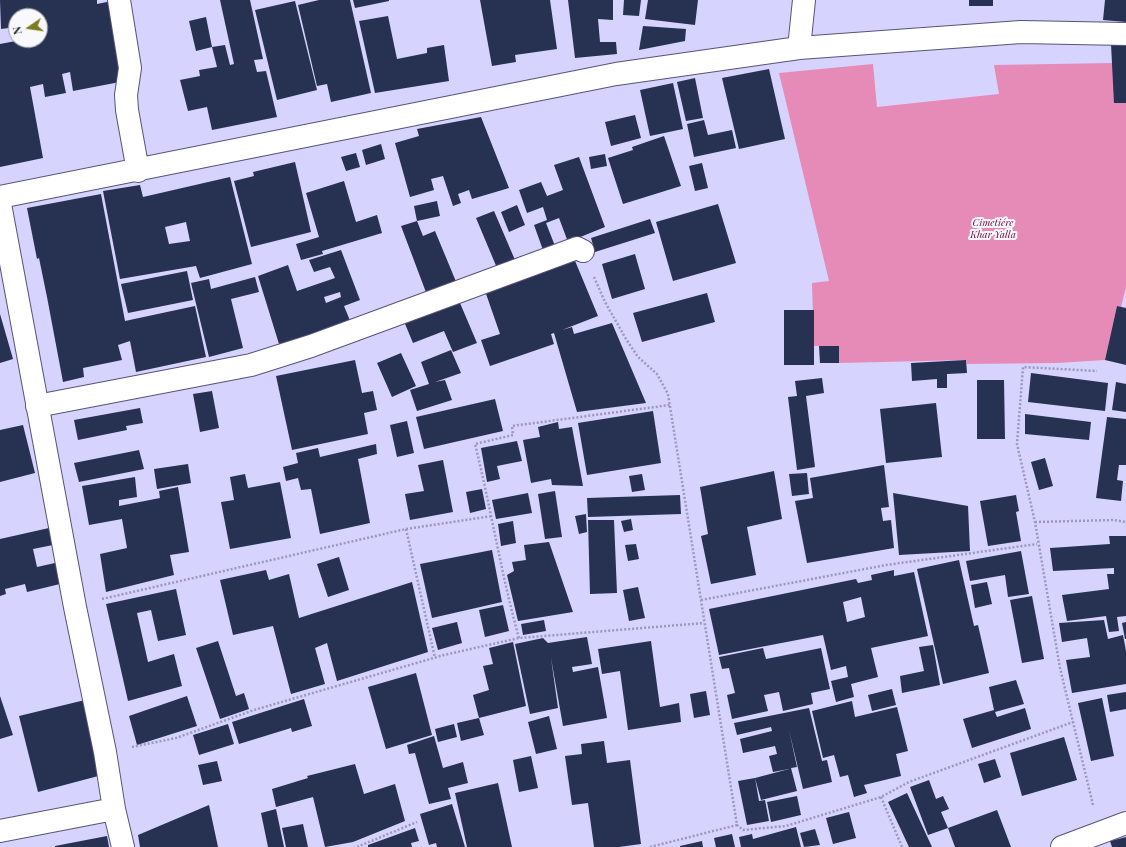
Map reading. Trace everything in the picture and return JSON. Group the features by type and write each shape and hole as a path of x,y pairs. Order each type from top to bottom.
{"street":[{"path":"119,0 130,68 126,95 127,110 138,171"},
{"path":"799,48 804,0"},
{"path":"0,197 138,171 539,88 616,74 799,48 1021,32 1100,32 1126,34"},
{"path":"0,204 75,607 105,752 114,809 123,847"},
{"path":"37,406 251,364 311,346 576,248 583,251"},
{"path":"0,831 114,809"},
{"path":"1062,847 1126,823"}],"path":[{"path":"583,251 608,308 638,357 657,374 668,394 737,825 743,830 786,826 881,797 909,782 1073,722"},
{"path":"1097,371 1023,367 1017,444 1034,522 1060,668 1100,832"},
{"path":"519,638 507,596 492,516 475,444 513,435 512,426 670,405"},
{"path":"75,607 214,572 406,529 492,516"},
{"path":"1034,522 1114,520 1126,522"},
{"path":"406,529 435,658"},
{"path":"701,600 886,565 1037,544"},
{"path":"105,752 176,738 254,710 435,658 519,638 704,623"},
{"path":"881,797 902,847"},
{"path":"357,847 417,822"},
{"path":"650,847 737,825"}],"green space":[{"name":"Cimetiére Khar Yalla","path":"1112,63 1126,103 1126,287 1121,307 1117,306 1105,360 1057,363 967,364 966,360 839,363 839,346 814,346 812,283 829,281 779,73 873,64 877,107 999,94 994,65"}],"building":[{"path":"0,0 97,0 97,4 112,1 125,81 73,91 70,72 62,74 66,93 45,97 43,84 30,87 43,158 0,167 0,44 8,42 8,48 48,48 48,8 8,8 8,28 1,29"},
{"path":"220,0 250,0 263,59 254,60 257,72 266,71 277,117 212,130 207,107 188,111 180,80 200,76 199,70 217,67 212,47 225,45 230,65 234,64"},
{"path":"319,0 350,0 371,93 331,102 327,84 317,86 298,5"},
{"path":"353,0 389,0 389,1 355,8"},
{"path":"480,0 550,0 557,49 515,55 516,62 492,66"},
{"path":"568,0 613,0 613,20 598,19 600,42 616,42 617,54 575,58"},
{"path":"624,0 641,0 639,16 623,15"},
{"path":"648,0 698,0 695,25 645,19"},
{"path":"969,0 993,0 993,6 969,6"},
{"path":"1105,0 1126,0 1126,22 1103,20"},
{"path":"295,1 317,90 277,100 255,10"},
{"path":"388,16 397,59 427,53 427,48 444,45 449,81 375,93 359,21"},
{"path":"206,17 212,47 196,51 189,21"},
{"path":"643,26 686,29 685,41 639,50"},
{"path":"1111,44 1126,46 1126,103 1114,103"},
{"path":"769,69 785,139 739,149 722,78"},
{"path":"695,78 703,118 686,121 677,82"},
{"path":"673,83 683,129 650,136 640,90"},
{"path":"635,115 641,138 611,146 605,122"},
{"path":"481,117 509,188 472,199 469,190 458,194 461,203 453,206 443,176 431,179 434,190 410,197 395,143 419,136 417,129"},
{"path":"704,120 708,135 732,130 736,148 694,157 687,124"},
{"path":"664,136 681,186 623,204 608,158 633,150 632,147"},
{"path":"381,144 385,159 366,165 362,150"},
{"path":"356,153 360,167 346,171 341,157"},
{"path":"605,154 607,166 591,169 589,157"},
{"path":"579,157 605,227 568,242 559,218 546,223 555,246 543,250 534,225 547,220 543,207 527,213 519,190 541,182 547,196 563,190 554,165"},
{"path":"295,162 311,232 251,247 234,181 254,176 253,172"},
{"path":"702,163 708,188 695,191 689,166"},
{"path":"230,177 252,264 200,278 196,266 120,279 103,191 140,185 143,197","holes":["186,222 190,241 169,244 165,227"]},
{"path":"344,181 356,222 377,215 382,233 322,251 323,254 301,260 296,244 319,237 306,193"},
{"path":"101,194 125,321 195,306 206,357 136,372 130,341 118,345 122,360 83,368 84,377 63,382 39,258 37,259 27,208"},
{"path":"437,201 440,216 417,221 414,206"},
{"path":"718,204 736,263 673,281 656,222"},
{"path":"517,205 525,225 509,232 501,212"},
{"path":"494,211 515,260 497,268 476,218"},
{"path":"650,219 655,233 595,252 591,238"},
{"path":"417,221 423,236 435,231 457,284 427,295 401,226"},
{"path":"341,250 360,300 344,306 351,323 279,344 258,276 288,265 297,291 335,278 330,267 314,272 309,260","holes":["340,292 341,297 326,303 324,297"]},
{"path":"635,254 645,289 612,299 602,264"},
{"path":"573,256 598,316 562,330 572,327 574,334 612,323 646,403 577,412 554,333 551,334 554,344 490,366 481,340 500,334 484,288"},
{"path":"187,271 193,300 128,313 121,284"},
{"path":"255,277 259,292 231,299 243,348 209,357 191,283 209,279 211,289"},
{"path":"707,293 715,322 642,342 633,313"},
{"path":"457,296 477,343 453,352 444,331 413,343 403,319"},
{"path":"1117,306 1126,308 1126,365 1105,360"},
{"path":"784,310 814,310 814,365 784,365"},
{"path":"0,314 13,359 0,363"},
{"path":"819,346 839,346 839,363 820,363"},
{"path":"451,350 461,373 435,382 445,380 452,400 417,411 410,390 429,384 421,362"},
{"path":"401,353 416,386 392,397 377,363"},
{"path":"355,360 362,393 373,391 377,410 364,413 368,434 292,450 276,376"},
{"path":"966,360 967,373 947,374 947,388 937,388 937,379 912,381 911,363"},
{"path":"1031,373 1108,383 1105,411 1028,402"},
{"path":"822,378 824,393 806,396 815,467 797,470 788,397 797,396 795,381"},
{"path":"977,380 1004,380 1005,439 977,439"},
{"path":"1116,382 1126,384 1126,412 1112,410"},
{"path":"212,391 219,428 200,432 193,394"},
{"path":"495,399 503,431 424,449 416,417"},
{"path":"936,403 942,457 886,463 880,409"},
{"path":"140,408 143,423 126,426 127,430 78,440 74,420"},
{"path":"653,411 661,463 587,475 578,423"},
{"path":"1025,414 1091,422 1089,440 1025,434"},
{"path":"1107,417 1126,419 1126,465 1119,465 1117,480 1123,481 1121,501 1096,498"},
{"path":"407,421 414,453 397,457 390,425"},
{"path":"558,422 559,429 572,427 583,486 552,485 551,479 531,483 523,440 540,437 538,427"},
{"path":"23,425 35,473 0,482 0,430"},
{"path":"517,441 522,461 497,466 500,479 487,482 481,448"},
{"path":"376,444 377,454 358,459 370,523 320,534 311,489 301,490 298,478 286,481 283,467 298,463 296,453 318,448 320,457"},
{"path":"139,450 144,469 79,482 74,463"},
{"path":"1045,458 1053,486 1039,490 1031,462"},
{"path":"443,460 453,512 410,520 405,494 424,491 418,465"},
{"path":"188,464 191,483 157,489 154,469"},
{"path":"884,465 889,507 881,508 883,521 891,520 894,548 807,563 795,501 813,498 810,478"},
{"path":"774,471 782,519 747,527 756,575 711,584 701,536 708,534 700,487"},
{"path":"807,473 809,494 792,496 789,474"},
{"path":"245,474 248,488 280,482 291,538 230,549 221,502 234,500 230,477"},
{"path":"642,474 645,490 632,492 629,476"},
{"path":"135,477 137,497 119,500 119,506 160,498 159,491 178,487 189,552 170,555 174,575 106,592 100,554 127,548 122,519 89,525 82,486"},
{"path":"482,489 486,509 470,513 466,492"},
{"path":"555,491 562,537 545,539 538,494"},
{"path":"528,493 532,513 496,519 492,500"},
{"path":"893,493 968,506 970,551 899,555"},
{"path":"680,495 681,514 588,517 587,498"},
{"path":"1016,495 1019,511 1016,512 1021,541 988,546 980,501"},
{"path":"586,514 587,532 579,534 575,516"},
{"path":"631,519 633,530 624,532 621,521"},
{"path":"588,520 614,520 617,593 590,594"},
{"path":"513,521 516,543 501,546 498,524"},
{"path":"49,528 53,545 33,549 37,567 55,563 60,584 27,592 25,584 5,589 6,594 0,596 0,539"},
{"path":"1109,536 1126,536 1126,616 1117,617 1119,631 1109,632 1106,616 1067,621 1062,595 1109,589 1107,574 1114,574 1114,568 1053,571 1050,548 1110,544"},
{"path":"549,542 573,612 518,621 507,575 514,571 512,562 526,560 524,545"},
{"path":"636,544 639,559 628,561 625,545"},
{"path":"492,550 502,602 432,618 420,564"},
{"path":"1021,551 1029,594 1008,597 1005,575 970,581 966,561"},
{"path":"339,557 349,590 328,597 317,564"},
{"path":"959,560 974,626 978,625 989,673 943,684 917,569"},
{"path":"266,570 269,580 289,574 299,618 412,582 428,652 337,681 327,643 315,648 325,684 291,694 273,626 233,635 220,580"},
{"path":"894,570 894,576 914,572 928,636 871,648 878,677 851,684 854,697 836,702 831,681 848,677 846,666 831,670 823,635 719,655 709,609 856,579 858,583 872,580 871,575","holes":["861,597 865,617 847,622 843,602"]},
{"path":"987,582 992,604 975,608 971,585"},
{"path":"638,587 645,618 629,621 623,590"},
{"path":"176,589 186,635 158,641 151,610 137,613 148,662 174,654 182,686 128,701 106,604"},
{"path":"1032,596 1044,659 1022,663 1010,600"},
{"path":"503,605 509,631 485,637 479,610"},
{"path":"544,620 546,631 523,635 521,624"},
{"path":"1104,620 1108,639 1123,635 1126,651 1126,684 1072,693 1066,660 1090,657 1087,638 1062,642 1059,623"},
{"path":"457,622 462,643 438,650 432,628"},
{"path":"1126,622 1126,639 1125,639 1122,623"},
{"path":"587,637 592,664 572,667 573,672 598,667 607,718 563,726 551,658 558,708 530,714 515,644 543,638 548,643"},
{"path":"218,641 236,696 244,693 249,709 220,719 196,648"},
{"path":"651,641 660,707 679,703 681,722 628,730 620,671 602,674 598,649"},
{"path":"513,642 526,706 479,718 473,695 489,690 483,666 493,664 489,648"},
{"path":"933,645 940,685 902,693 900,676 924,671 919,647"},
{"path":"763,648 766,659 821,648 830,689 811,693 813,704 783,711 779,692 764,695 768,711 732,719 727,695 735,693 729,668 722,669 719,657"},
{"path":"416,673 432,735 386,749 368,687"},
{"path":"1016,680 1024,704 995,712 997,717 1025,708 1031,729 972,748 963,719 994,710 989,687"},
{"path":"892,689 896,705 872,711 868,695"},
{"path":"706,691 710,715 694,718 690,694"},
{"path":"1126,692 1126,709 1110,712 1107,695"},
{"path":"0,696 13,735 0,739"},
{"path":"187,696 197,726 137,745 129,716"},
{"path":"1102,698 1114,756 1091,761 1078,703"},
{"path":"304,699 312,726 292,732 291,728 239,744 232,722"},
{"path":"85,700 102,775 38,792 19,716"},
{"path":"852,701 855,717 897,707 908,751 896,754 901,776 864,785 867,793 854,797 848,775 840,777 834,755 823,758 812,711"},
{"path":"809,708 822,761 827,760 832,782 803,789 789,730 797,767 791,768 797,791 761,800 755,778 789,769 773,772 769,756 777,754 775,746 743,753 740,739 772,731 771,727 737,735 734,723"},
{"path":"549,716 557,749 536,754 528,722"},
{"path":"479,718 484,735 461,741 457,723"},
{"path":"228,724 234,744 199,755 193,735"},
{"path":"454,724 457,737 438,742 435,729"},
{"path":"434,736 443,768 463,762 468,783 448,788 451,799 429,804 415,753 409,754 407,745"},
{"path":"1064,737 1077,780 1022,796 1010,753"},
{"path":"604,741 607,763 630,760 641,844 619,847 594,847 588,803 572,805 565,756 582,754 581,744"},
{"path":"531,756 538,788 519,792 513,760"},
{"path":"995,759 1001,777 984,783 978,764"},
{"path":"217,761 222,781 203,785 198,765"},
{"path":"355,764 364,794 395,784 405,821 353,842 325,847 313,797 276,807 272,789 308,778 307,776"},
{"path":"755,778 759,801 765,800 769,821 747,825 738,781"},
{"path":"929,780 936,799 943,796 949,809 941,812 948,828 928,835 910,787"},
{"path":"498,783 512,847 467,847 455,793"},
{"path":"907,793 932,847 909,847 888,802"},
{"path":"797,796 801,815 771,822 767,802"},
{"path":"452,804 465,847 437,847 436,843 429,845 420,814"},
{"path":"209,805 218,847 140,847 138,835"},
{"path":"276,809 284,847 268,847 261,813"},
{"path":"997,810 1011,847 955,847 948,828"},
{"path":"849,812 856,838 833,844 826,818"},
{"path":"303,824 308,847 286,847 282,828"},
{"path":"796,827 801,847 741,847 739,837 752,834 753,839"},
{"path":"415,828 419,841 411,843 412,847 368,847 368,845"},
{"path":"815,829 820,845 804,847 800,833"},
{"path":"732,834 735,847 716,847 714,838"},
{"path":"107,836 109,847 55,847 55,846"},
{"path":"1126,837 1126,847 1112,847 1110,841"},
{"path":"702,841 703,847 680,847 680,846"}]}
